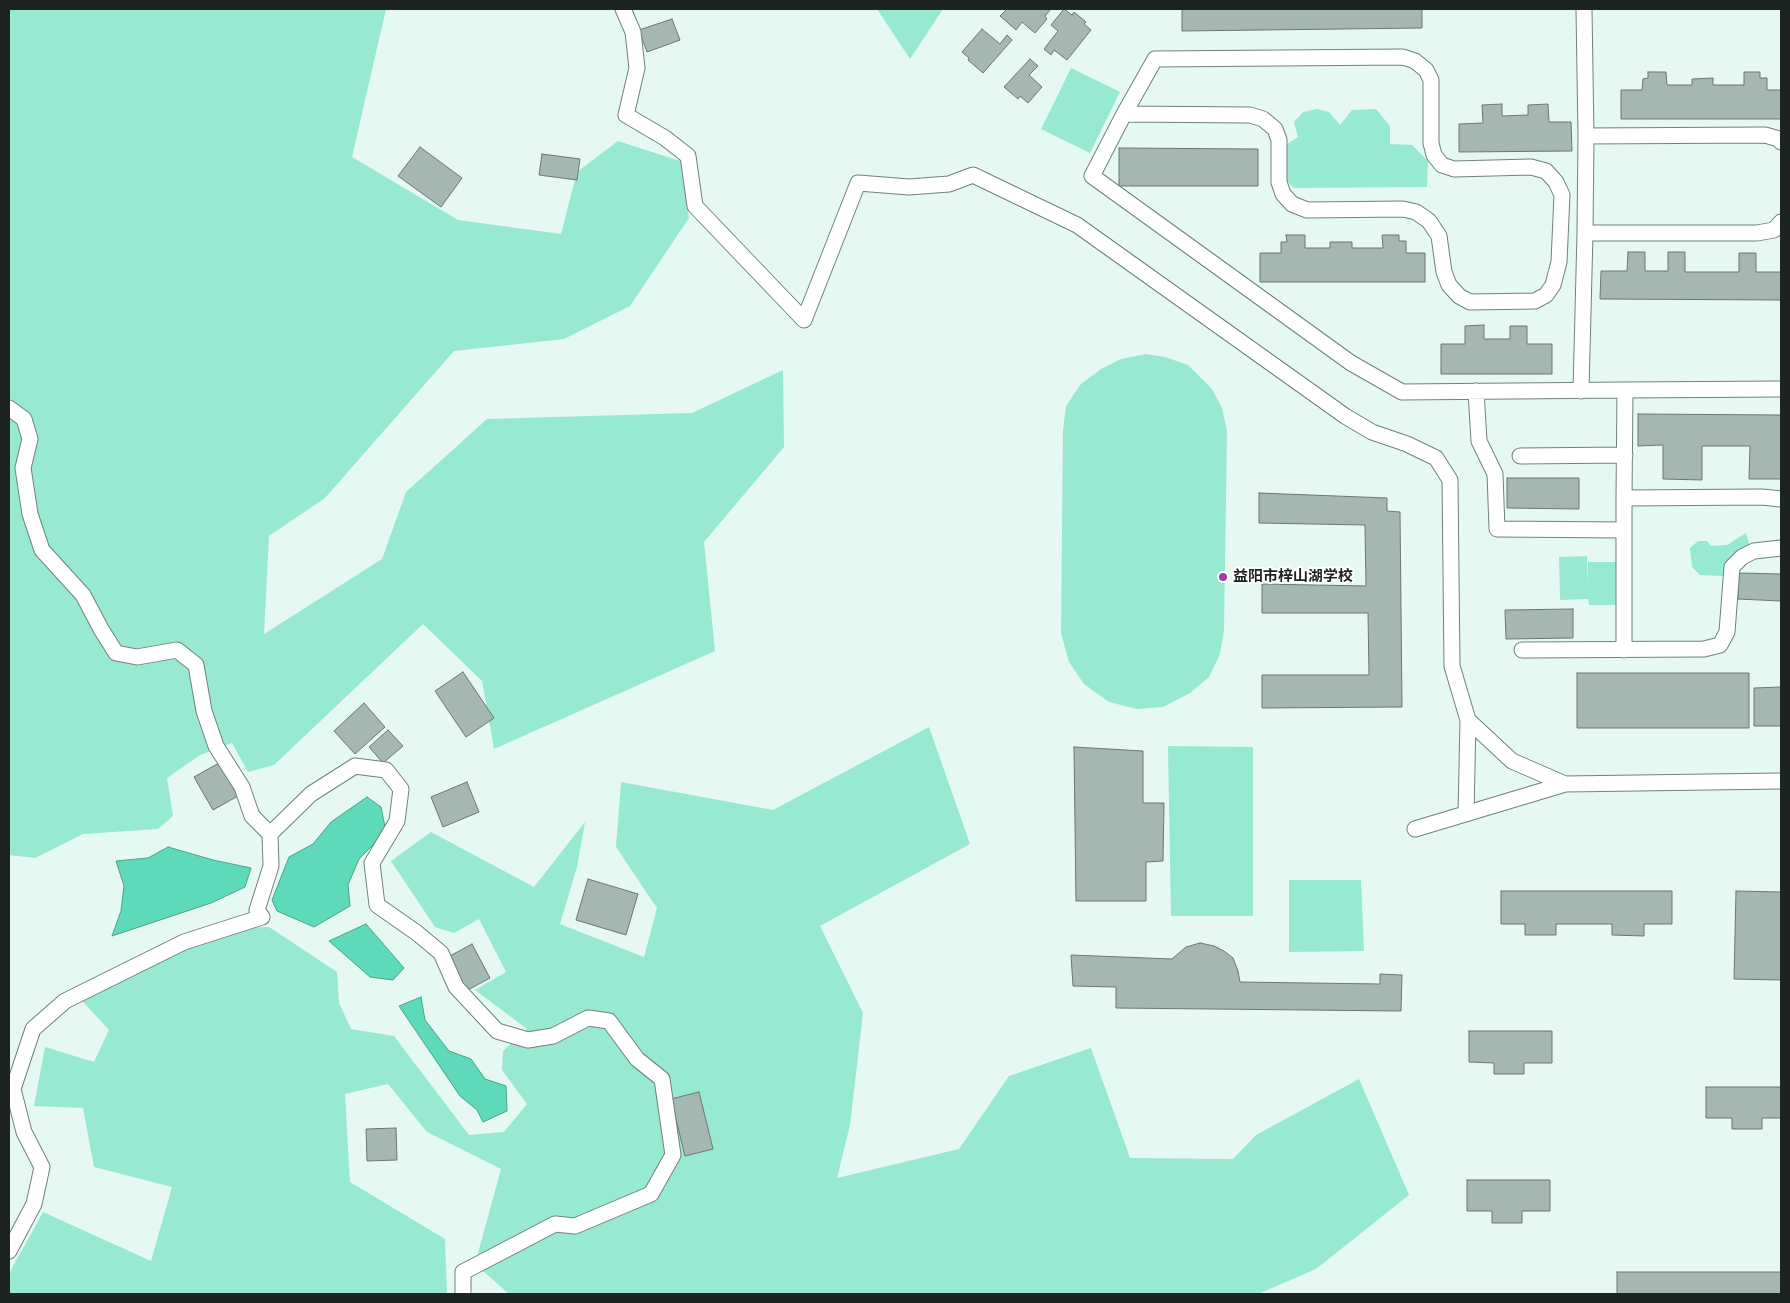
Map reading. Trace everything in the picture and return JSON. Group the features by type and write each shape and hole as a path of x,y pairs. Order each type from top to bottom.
{"street":[{"path":"622,9 633,32 637,68 626,115 665,138 688,156 695,206 804,320 858,183 909,187 949,184 973,175 1077,225 1345,416 1372,432 1407,444 1436,458 1450,480 1452,666 1468,720 1466,814"},
{"path":"1581,391 1586,136 1584,9"},
{"path":"1124,114 1250,115 1263,119 1275,129 1279,140 1279,182 1283,194 1292,204 1307,210 1403,209 1416,212 1429,221 1439,236 1444,272 1449,285 1459,296 1470,302 1535,301 1546,295 1553,285 1559,262 1562,195 1556,182 1546,171 1531,167 1454,169 1442,165 1434,155 1431,143 1431,80 1426,70 1415,61 1403,56 1155,59 1124,114 1092,176 1351,363 1402,392 1781,389"},
{"path":"1586,136 1765,135 1779,139 1781,142"},
{"path":"1585,233 1757,233 1774,230 1781,222"},
{"path":"1624,650 1625,390"},
{"path":"1476,391 1479,441 1495,474 1497,530 1624,530"},
{"path":"9,408 24,419 30,439 23,468 30,514 42,550 83,595 116,653 137,657 177,650 196,665 204,712 216,746 242,787 252,816 270,834 271,866 257,910 262,917 184,942 65,1002 33,1029 13,1090 24,1132 42,1167 34,1204 9,1251"},
{"path":"1520,456 1624,455"},
{"path":"1624,498 1781,498"},
{"path":"1522,650 1704,649 1720,645 1727,632 1732,567 1742,556 1754,550 1781,548"},
{"path":"1468,720 1512,761 1565,784"},
{"path":"270,834 311,794 355,766 386,770 401,789 397,822 372,863 377,905 417,933 440,953 456,987 497,1031 528,1040 553,1036 588,1018 609,1021 637,1059 662,1079 673,1155 650,1194 575,1226 555,1224 463,1272 463,1294"},
{"path":"1415,829 1565,784 1781,781"}],"shaded area":[{"path":"9,9 386,9 352,157 458,220 561,234 577,172 618,141 680,161 689,218 630,306 564,339 454,351 325,498 269,536 264,634 382,559 406,492 487,419 692,413 783,370 784,447 704,542 715,651 494,749 482,681 423,624 274,765 248,772 232,743 200,755 167,778 173,816 158,829 83,834 35,858 9,855"},
{"path":"877,9 943,9 910,59"},
{"path":"1071,68 1120,92 1090,153 1041,129"},
{"path":"1317,109 1329,112 1340,125 1352,110 1376,109 1390,126 1390,144 1412,145 1428,161 1427,187 1294,188 1286,180 1286,145 1298,137 1294,122 1303,112"},
{"path":"1146,354 1165,357 1188,365 1212,389 1222,408 1227,431 1224,630 1220,654 1209,677 1190,693 1163,707 1137,709 1109,702 1084,684 1069,662 1061,633 1063,430 1066,406 1081,384 1101,369 1121,359"},
{"path":"1746,533 1750,547 1734,553 1727,565 1724,576 1700,575 1692,567 1690,548 1698,541 1707,541 1711,546 1727,545"},
{"path":"1587,556 1588,588 1588,562 1617,562 1617,605 1589,605 1588,599 1560,600 1559,557"},
{"path":"929,727 970,844 820,926 863,1013 850,1125 837,1178 959,1149 1009,1076 1091,1048 1130,1158 1233,1159 1256,1135 1359,1079 1409,1195 1316,1269 1258,1294 509,1294 475,1264 501,1169 427,1132 388,1084 345,1094 350,1182 445,1239 447,1294 9,1294 9,1276 12,1268 43,1212 151,1261 172,1187 94,1167 83,1108 34,1106 45,1047 94,1062 109,1030 74,992 207,929 269,927 337,972 339,1003 351,1029 394,1036 469,1135 504,1132 527,1104 502,1070 503,1051 527,1029 475,990 506,972 479,919 454,933 435,927 391,861 431,832 534,887 585,822 577,867 560,924 644,957 657,908 616,847 621,782 773,810"},
{"path":"1168,746 1253,747 1253,916 1171,916"},
{"path":"367,797 381,807 386,832 359,859 348,885 350,906 314,927 277,911 272,900 289,857 313,844 331,822"},
{"path":"168,847 213,860 251,868 245,887 211,903 112,936 121,911 124,886 116,861 148,858"},
{"path":"1289,880 1361,880 1364,951 1289,952"},
{"path":"366,924 404,968 393,980 370,977 329,941"},
{"path":"421,997 425,1020 449,1051 471,1059 485,1079 506,1086 507,1111 483,1122 477,1110 460,1096 399,1006"}],"building":[{"path":"1007,9 1051,9 1045,16 1047,19 1035,33 1022,22 1016,30 1000,16"},
{"path":"1064,9 1072,15 1074,12 1086,22 1084,24 1091,30 1067,60 1054,50 1051,55 1044,49 1058,31 1051,25"},
{"path":"1182,9 1422,9 1422,28 1182,31"},
{"path":"672,19 680,40 647,52 639,30"},
{"path":"982,29 1000,44 1007,35 1012,40 983,73 962,52"},
{"path":"1030,59 1038,66 1029,75 1042,87 1028,103 1020,96 1018,99 1004,87"},
{"path":"1648,72 1666,72 1667,85 1692,85 1692,79 1713,78 1713,85 1744,85 1744,72 1760,72 1760,78 1767,78 1767,90 1781,90 1781,119 1621,119 1621,90 1642,90 1643,79 1648,78"},
{"path":"1502,104 1502,116 1528,115 1528,105 1548,104 1549,122 1571,122 1572,151 1459,152 1459,124 1483,123 1482,105"},
{"path":"420,147 462,178 441,207 398,176"},
{"path":"1119,148 1258,149 1258,186 1119,186"},
{"path":"542,154 580,159 577,180 539,175"},
{"path":"1286,235 1305,235 1305,248 1330,248 1330,242 1352,242 1352,248 1383,248 1382,235 1399,235 1399,241 1406,241 1406,253 1425,253 1425,282 1260,282 1260,253 1281,253 1281,242 1287,242"},
{"path":"1628,252 1645,252 1645,271 1668,271 1668,252 1685,252 1685,272 1739,272 1739,253 1756,253 1756,272 1781,272 1781,300 1600,299 1601,271 1627,271"},
{"path":"1484,325 1484,339 1510,339 1510,326 1527,326 1527,344 1552,344 1552,374 1441,374 1441,344 1465,344 1465,326"},
{"path":"1638,414 1781,415 1781,479 1749,479 1750,446 1702,446 1702,480 1663,479 1663,445 1638,446"},
{"path":"1507,478 1579,478 1579,509 1507,508"},
{"path":"1259,493 1387,498 1387,511 1400,512 1402,707 1262,708 1262,675 1369,675 1368,613 1262,613 1262,584 1366,586 1365,525 1259,523"},
{"path":"1739,573 1781,574 1781,601 1738,599"},
{"path":"1573,609 1573,638 1506,639 1505,610"},
{"path":"463,672 494,718 466,737 435,691"},
{"path":"1577,673 1749,673 1749,728 1577,728"},
{"path":"1781,687 1781,726 1754,726 1754,688"},
{"path":"364,703 385,727 355,754 334,731"},
{"path":"388,730 403,746 383,763 369,747"},
{"path":"1074,747 1143,751 1143,803 1164,803 1163,861 1146,862 1146,901 1076,901"},
{"path":"219,763 238,796 213,810 194,777"},
{"path":"467,782 479,812 443,827 431,797"},
{"path":"588,879 638,894 626,935 576,920"},
{"path":"1501,891 1672,891 1672,924 1644,924 1644,936 1612,935 1612,924 1556,924 1556,935 1525,935 1525,924 1501,924"},
{"path":"1736,891 1781,892 1781,980 1734,979"},
{"path":"1200,943 1214,946 1233,958 1240,982 1380,984 1380,974 1402,975 1401,1011 1116,1008 1116,987 1073,986 1071,955 1172,959 1186,947"},
{"path":"472,944 490,978 466,991 448,957"},
{"path":"1469,1031 1552,1031 1552,1063 1524,1063 1524,1074 1494,1074 1494,1063 1469,1062"},
{"path":"1706,1087 1781,1087 1781,1118 1762,1118 1762,1129 1732,1129 1732,1118 1706,1118"},
{"path":"699,1092 713,1149 685,1156 671,1099"},
{"path":"396,1128 397,1160 367,1161 366,1129"},
{"path":"1467,1180 1550,1180 1550,1211 1522,1211 1522,1223 1492,1223 1492,1211 1467,1211"},
{"path":"1617,1272 1781,1272 1781,1294 1617,1294"}],"place":[{"name":"益阳市梓山湖学校","path":"1223,577"}]}
